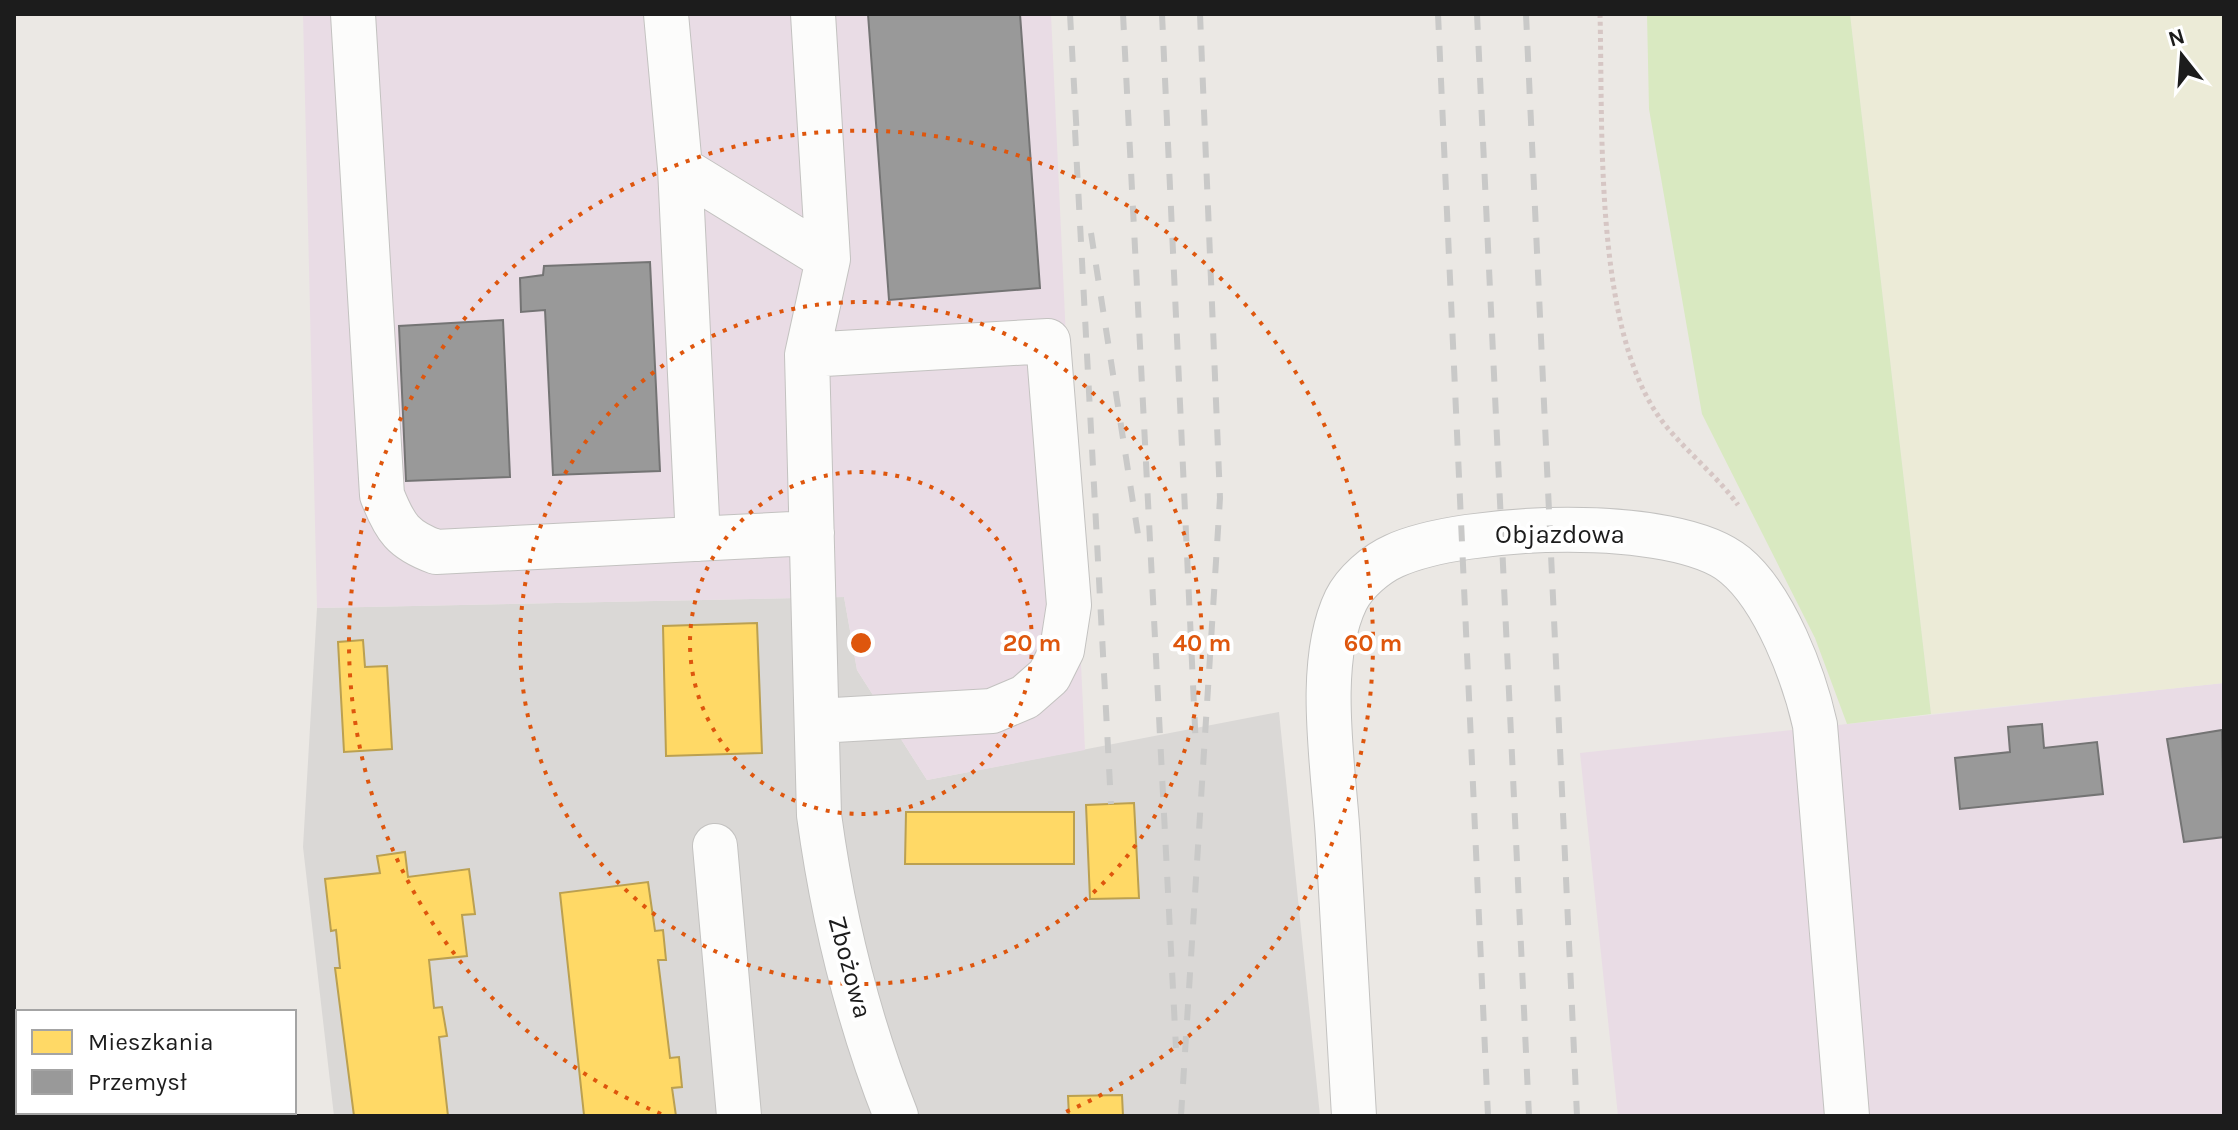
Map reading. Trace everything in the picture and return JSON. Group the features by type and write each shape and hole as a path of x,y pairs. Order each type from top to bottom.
{"street":[{"path":"353,14 382,495 392,520 411,543 436,552 812,533"},
{"path":"666,14 680,168 698,539"},
{"name":"Zbożowa","path":"813,14 828,259 807,355 819,815 843,950 896,1116"},
{"path":"680,168 828,259"},
{"path":"807,355 1048,341 1069,605 1062,650 1049,676 1025,697 992,711 817,721"},
{"name":"Objazdowa","path":"1354,1116 1331,728 1331,660 1347,598 1365,576 1392,557 1461,535 1649,534 1712,551 1735,565 1774,616 1807,692 1815,725 1847,1116"},
{"path":"715,846 739,1116"}],"path":[{"path":"1600,14 1608,244 1626,351 1658,415 1717,476 1744,512 1735,565"}],"shaded area":[{"path":"303,14 1051,14 1085,750 927,780 857,670 844,597 317,608"},
{"path":"844,597 857,670 927,780 1279,712 1320,1116 334,1116 303,847 317,608"},
{"path":"2224,683 2224,1116 1618,1116 1580,753"}],"green space":[{"path":"1647,14 1850,14 1931,714 1847,724 1815,638 1702,414 1649,109"},
{"path":"1850,14 2224,14 2224,683 1931,714"}],"building: Mieszkania":[{"path":"757,623 762,753 666,756 663,626"},
{"path":"363,640 365,667 387,666 392,749 344,752 338,642"},
{"path":"1134,803 1139,898 1090,899 1086,805"},
{"path":"906,812 1074,812 1074,864 905,864"},
{"path":"405,852 408,877 469,869 475,914 462,915 467,956 429,960 434,1008 442,1007 447,1036 439,1037 448,1116 354,1116 335,968 340,968 336,930 331,931 325,879 380,873 377,856"},
{"path":"648,882 655,931 663,930 666,960 658,960 670,1058 679,1057 682,1087 672,1088 676,1116 584,1115 560,893"},
{"path":"1122,1095 1123,1116 1069,1116 1068,1096"}],"building: Przemysł":[{"path":"868,14 1020,14 1040,288 889,300"},
{"path":"650,262 660,471 553,475 545,310 521,312 520,278 543,275 544,266"},
{"path":"503,320 510,477 406,481 399,326"},
{"path":"2042,724 2044,748 2097,742 2103,794 1960,809 1955,758 2010,752 2008,727"},
{"path":"2222,730 2224,837 2184,842 2167,739"}],"railway":[{"path":"1070,14 1077,138"},
{"path":"1123,14 1176,1048"},
{"path":"1162,14 1196,749"},
{"path":"1181,1116 1220,498 1200,14"},
{"path":"1438,14 1488,1116"},
{"path":"1477,14 1529,1116"},
{"path":"1526,14 1577,1116"},
{"path":"1075,130 1111,804"},
{"path":"1091,233 1139,541"}]}
